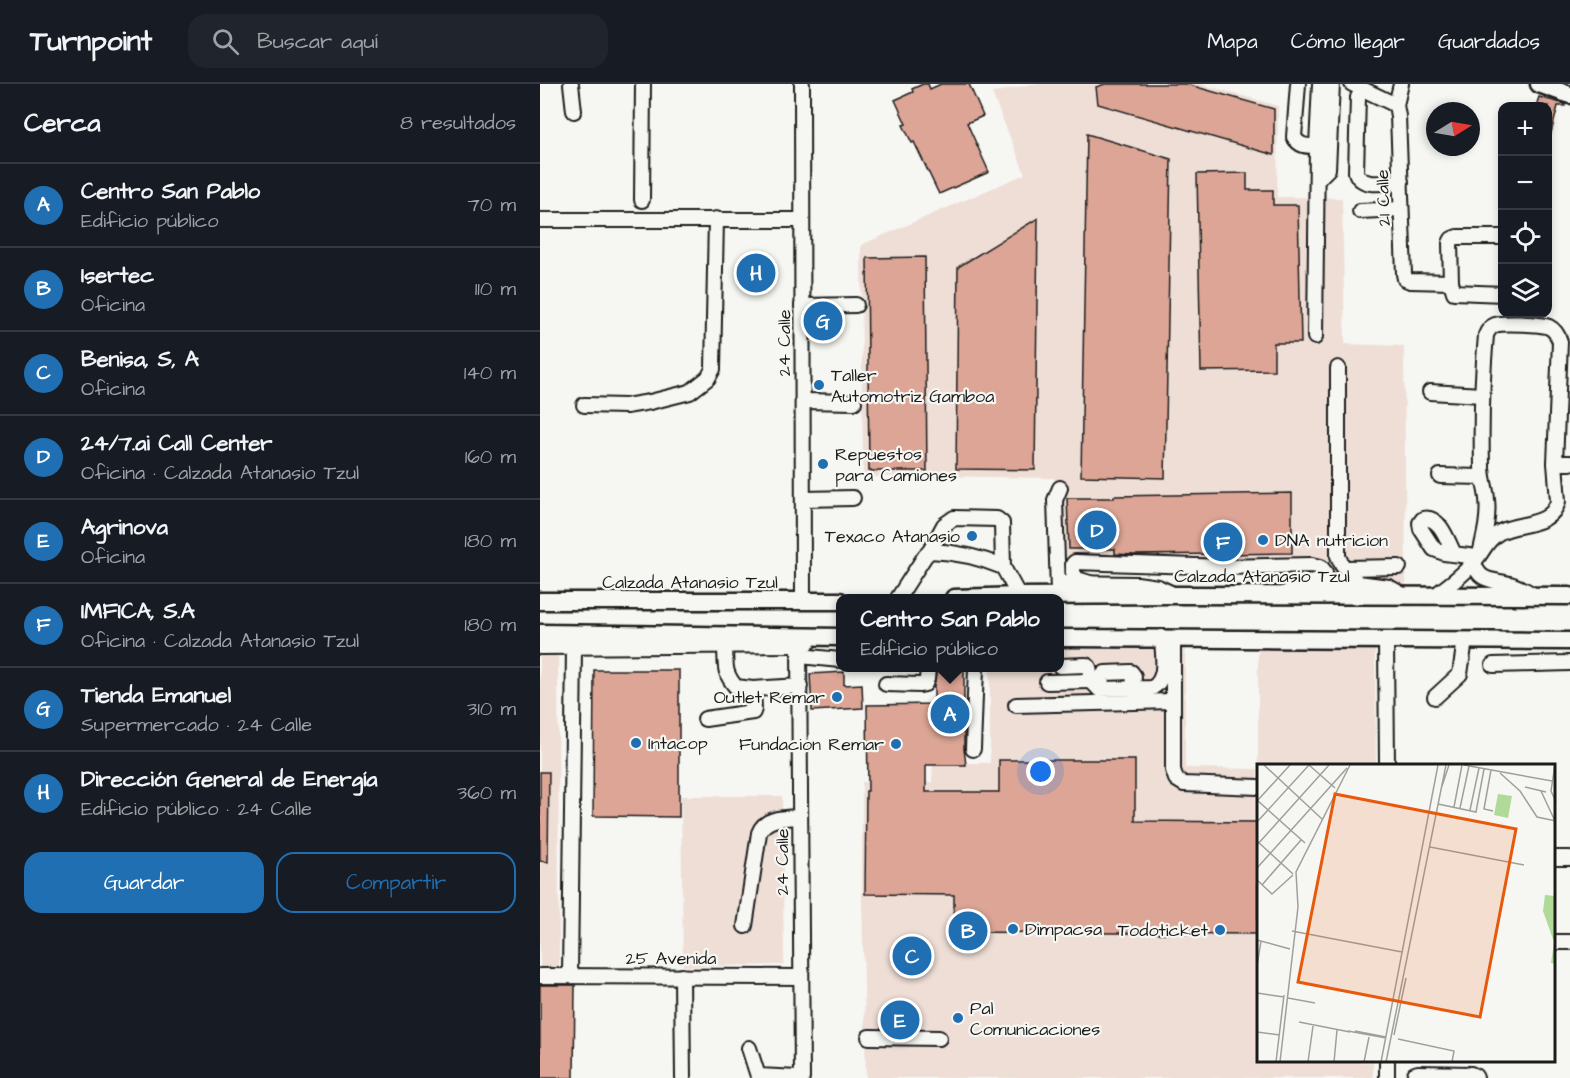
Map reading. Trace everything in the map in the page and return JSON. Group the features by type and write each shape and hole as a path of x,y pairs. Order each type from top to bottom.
{"main road":[{"path":"1539,84 1570,95"},
{"name":"Calzada Atanasio Tzul","path":"1032,594 1058,590 1174,595 1570,596"},
{"name":"Calzada Atanasio Tzul","path":"540,602 836,601"},
{"path":"540,633 835,637"},
{"path":"1064,638 1570,641"}],"street":[{"path":"571,84 574,111"},
{"path":"642,200 644,84"},
{"name":"24 Calle","path":"802,84 803,601"},
{"path":"1298,84 1294,137 1303,146 1317,146"},
{"path":"1316,337 1317,146 1320,84"},
{"path":"1317,180 1328,169 1332,84 1355,90 1397,110"},
{"name":"21 Calle","path":"1401,84 1397,110 1405,279 1451,282"},
{"path":"1355,90 1358,178 1364,183 1401,182"},
{"path":"1359,211 1401,209"},
{"path":"584,405 626,406 650,402 690,392 708,378 712,369 716,219"},
{"path":"540,220 802,220"},
{"path":"1498,237 1457,237 1450,243 1451,282 1454,292 1498,294"},
{"path":"802,306 856,305"},
{"path":"1434,596 1450,584 1478,556 1497,534 1543,520 1555,510 1558,501 1555,463 1560,347 1558,337 1553,329 1543,325 1500,324 1489,329 1486,339 1482,395 1482,477 1487,497 1487,509 1486,528 1478,556 1476,570 1483,578 1514,585 1538,597"},
{"path":"1338,368 1342,562 1358,582"},
{"path":"1430,392 1482,395"},
{"path":"802,401 854,402"},
{"path":"1555,463 1570,463"},
{"path":"1440,476 1482,477"},
{"path":"1060,488 1055,500 1058,590 1093,584 1137,584 1158,587 1174,595"},
{"path":"803,499 853,498"},
{"path":"1487,509 1504,525 1514,527"},
{"path":"901,594 930,551 944,525 954,518 997,519 1002,523 1004,567 1018,594"},
{"path":"930,551 952,552 983,558 1004,567"},
{"path":"1454,554 1478,556"},
{"path":"1093,584 1077,579 1073,573 1075,562 1226,567 1312,565 1321,567 1325,572"},
{"path":"1278,596 1314,581 1333,565 1342,562 1399,567"},
{"path":"1314,581 1358,582 1389,587 1405,596"},
{"path":"800,651 835,637"},
{"path":"1095,685 1105,673 1131,672 1134,676 1133,689 1152,688 1163,674 1167,638"},
{"path":"1167,638 1173,701 1173,770 1176,779 1184,784 1257,787"},
{"path":"1386,640 1387,764"},
{"path":"1435,697 1460,674 1465,640"},
{"path":"725,646 728,678 736,687 753,689 800,686"},
{"path":"540,647 725,646 800,651 836,659"},
{"path":"570,976 574,648"},
{"name":"24 Calle","path":"800,651 800,1078"},
{"path":"1493,665 1570,663"},
{"path":"1064,666 1086,665 1089,667 1095,685"},
{"path":"886,684 925,684 928,672"},
{"path":"973,749 975,672"},
{"path":"1047,682 1095,685"},
{"path":"705,719 753,712 753,689"},
{"path":"1016,705 1173,701"},
{"path":"745,926 762,826 783,818 800,817"},
{"name":"25 Avenida","path":"540,976 801,977"},
{"path":"682,976 683,1078"},
{"path":"869,1037 939,1038"},
{"path":"749,1048 759,1076 800,1078"},
{"path":"1414,1078 1418,1072 1471,1074 1476,1078"}],"shaded area":[{"path":"1032,84 1201,84 1278,106 1277,197 1342,198 1345,344 1404,346 1406,585 1111,565 1055,566 1054,478 863,477 861,245 1025,174 992,93"},
{"path":"1258,647 1375,648 1376,764 1258,764"},
{"path":"1064,649 1185,649 1185,768 1257,769 1257,1063 1373,1063 1373,1078 866,1078 862,782 932,782 933,763 990,763 990,672 1064,672"},
{"path":"540,650 558,650 559,967 540,967"},
{"path":"681,796 782,796 784,965 683,966"}],"building":[{"path":"928,84 930,89 941,84 969,84 983,116 967,123 989,172 939,194 914,142 912,143 903,125 906,124 895,100 913,92 912,89"},
{"path":"1105,84 1186,84 1274,109 1274,155 1098,104 1096,87"},
{"path":"1539,97 1565,104 1565,106 1558,106 1552,129 1552,102 1537,102"},
{"path":"1087,134 1171,159 1165,478 1081,476"},
{"path":"1247,173 1247,190 1273,190 1273,205 1298,205 1301,343 1274,343 1274,370 1201,371 1197,174"},
{"path":"1038,218 1035,470 956,469 958,267"},
{"path":"925,257 927,471 869,471 867,258"},
{"path":"1292,493 1292,553 1133,555 1115,554 1115,549 1069,549 1067,498"},
{"name":"Intacop","path":"594,670 679,670 679,817 593,816"},
{"name":"Outlet Remar","path":"844,672 844,685 862,684 863,708 812,711 810,674"},
{"path":"936,672 964,672 966,765 926,765 926,792 999,792 999,760 1135,760 1135,821 1257,822 1257,934 954,932 954,895 865,894 866,791 868,791 867,705 934,704"},
{"path":"540,772 549,772 548,862 540,861"},
{"path":"540,985 575,985 574,1078 540,1078"}],"place":[{"name":"Dirección General de Energía","path":"756,273"},
{"name":"Tienda Emanuel","path":"823,321"},
{"name":"Taller Automotriz Gamboa","path":"819,385"},
{"name":"Repuestos para Camiones","path":"823,464"},
{"name":"24/7.ai Call Center","path":"1097,530"},
{"name":"Texaco Atanasio","path":"972,536"},
{"name":"DNA nutricion","path":"1263,540"},
{"name":"IMFICA, S.A","path":"1223,542"},
{"name":"Outlet Remar","path":"837,697"},
{"name":"Centro San Pablo","path":"950,714"},
{"name":"Intacop","path":"636,743"},
{"name":"Fundacion Remar","path":"896,744"},
{"name":"Dimpacsa","path":"1013,929"},
{"name":"Todoticket","path":"1220,930"},
{"name":"Isertec","path":"968,931"},
{"name":"Benisa, S, A","path":"912,956"},
{"name":"Pal Comunicaciones","path":"958,1018"},
{"name":"Agrinova","path":"900,1020"}]}
